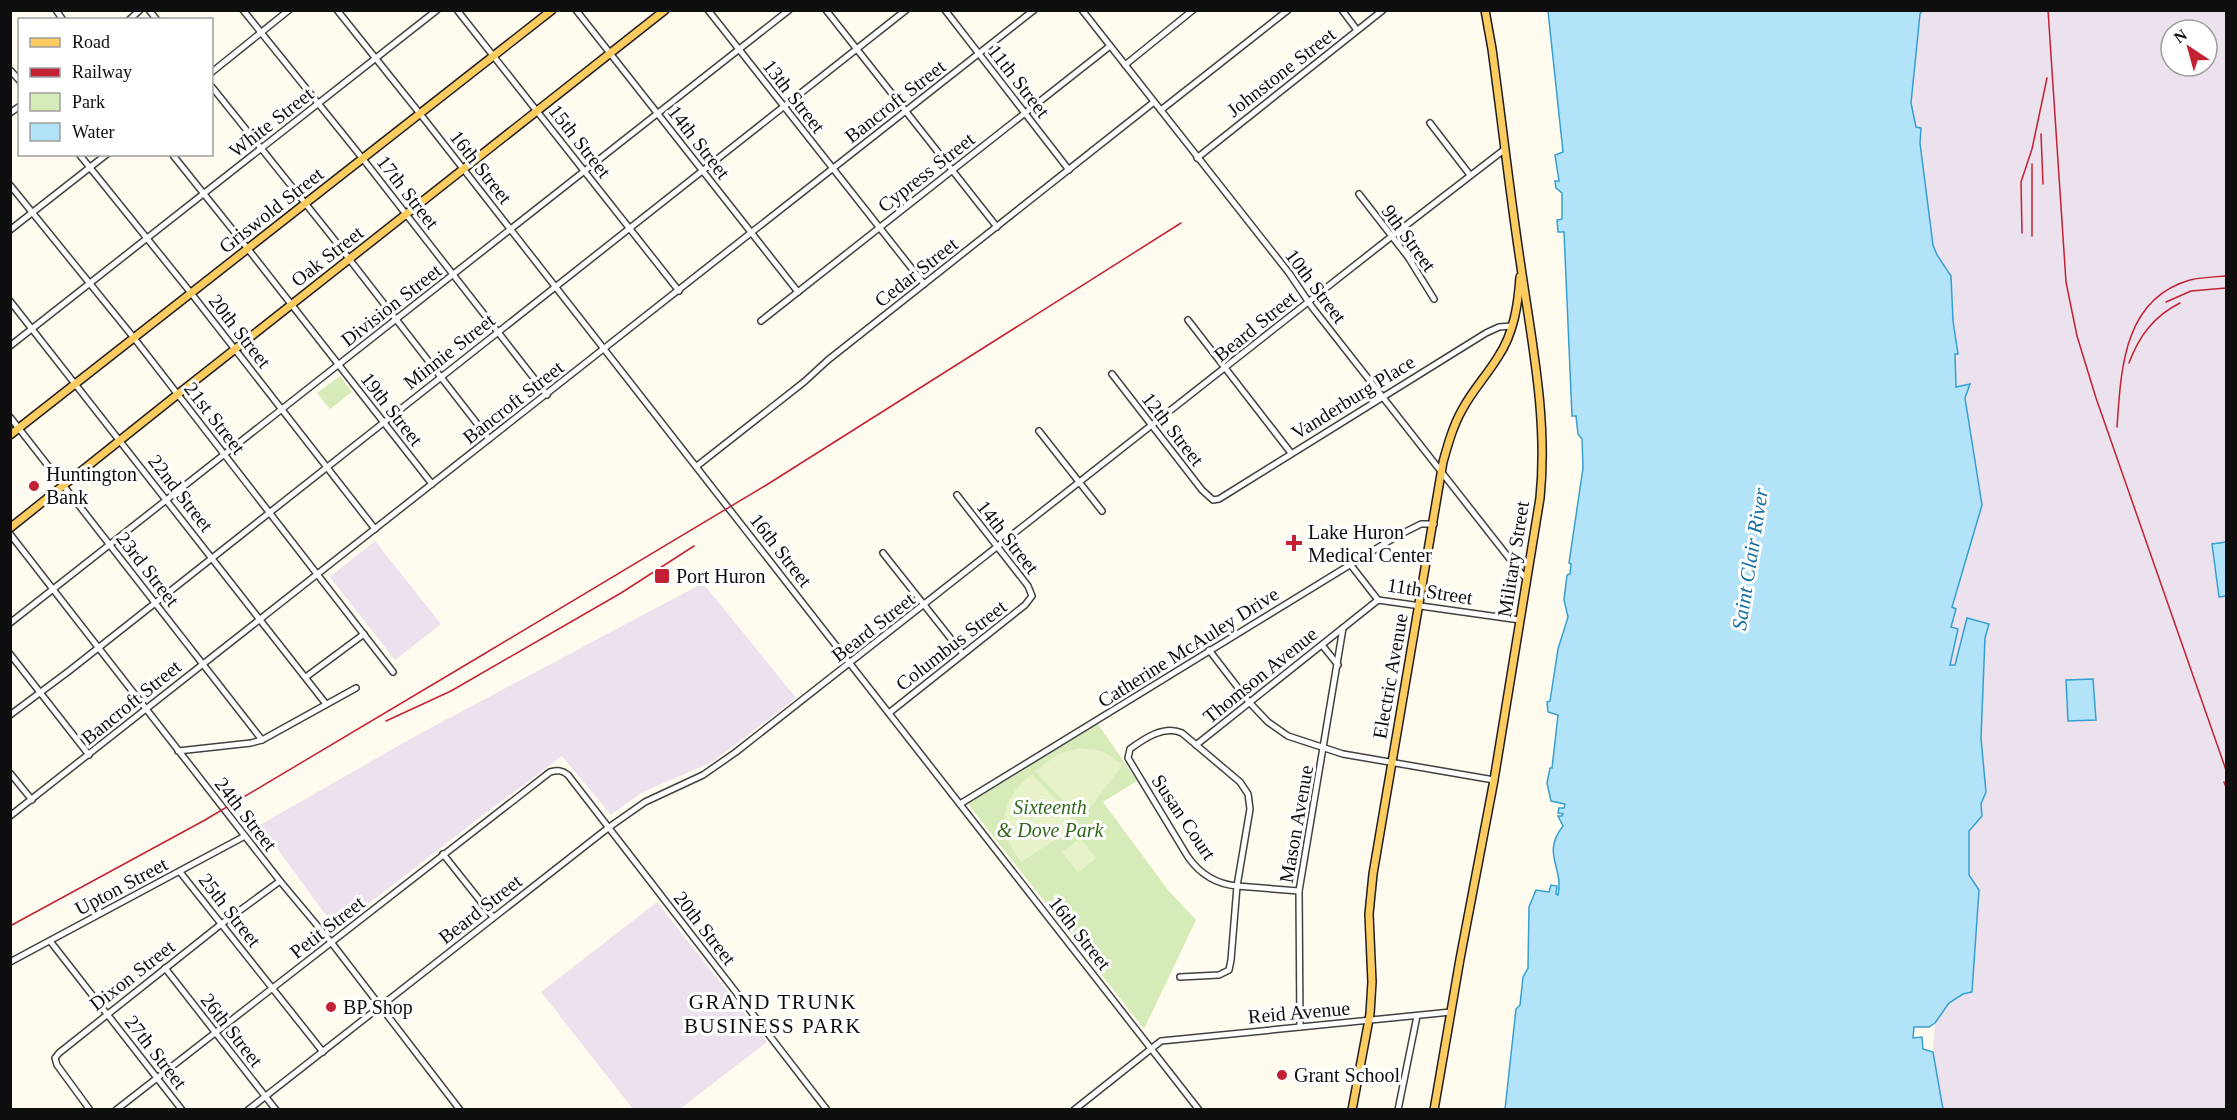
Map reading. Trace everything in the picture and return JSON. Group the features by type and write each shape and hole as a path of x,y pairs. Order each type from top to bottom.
{"main road":[{"name":"Griswold Street","path":"10,435 552,10"},
{"name":"Oak Street","path":"10,528 665,10"},
{"name":"Military Street","path":"1434,1110 1494,780 1540,498 1543,459 1541,416 1531,333 1485,10"},
{"name":"Electric Avenue","path":"1352,1110 1369,1020 1372,982 1370,899 1442,472 1451,433 1460,414 1500,354 1513,324 1518,301 1521,266"},
{"path":"1513,324 1523,323 1531,333"}],"street":[{"name":"17th Street","path":"243,10 363,159 547,395"},
{"path":"213,71 290,10"},
{"name":"16th Street","path":"337,10 697,466 1199,1110"},
{"name":"White Street","path":"10,346 436,10"},
{"name":"15th Street","path":"457,10 679,291"},
{"name":"14th Street","path":"576,10 798,292"},
{"name":"13th Street","path":"708,10 924,284"},
{"name":"Division Street","path":"10,623 789,10"},
{"path":"826,10 997,227"},
{"name":"Minnie Street","path":"10,715 906,10"},
{"name":"11th Street","path":"945,10 1069,170"},
{"name":"Bancroft Street","path":"10,816 1034,10"},
{"name":"10th Street","path":"1082,10 1382,397 1527,579"},
{"path":"1125,65 1193,10"},
{"path":"1161,110 1288,10"},
{"path":"1342,10 1357,30"},
{"name":"Johnstone Street","path":"1197,158 1383,10"},
{"name":"Cypress Street","path":"761,321 1110,46"},
{"path":"213,88 489,439"},
{"name":"Cedar Street","path":"697,466 1154,102"},
{"path":"1430,123 1470,175"},
{"name":"Beard Street","path":"248,1110 608,828 645,802 716,767 851,664 1309,301 1505,149"},
{"name":"20th Street","path":"81,156 375,529"},
{"path":"10,230 105,156"},
{"name":"19th Street","path":"174,156 432,484"},
{"name":"21st Street","path":"10,185 134,338 393,672"},
{"name":"9th Street","path":"1359,194 1392,236 1434,299"},
{"name":"22nd Street","path":"10,301 326,704"},
{"path":"1188,320 1291,453"},
{"name":"Vanderburg Place","path":"1213,500 1225,496 1493,328 1513,324"},
{"name":"12th Street","path":"1112,374 1202,490 1213,500"},
{"name":"23rd Street","path":"10,417 262,740"},
{"path":"1040,431 1102,511"},
{"name":"14th Street","path":"957,495 1032,592 1031,599"},
{"name":"Catherine McAuley Drive","path":"960,804 1396,536 1421,524 1434,524"},
{"name":"24th Street","path":"10,534 460,1110"},
{"path":"883,553 963,654"},
{"name":"11th Street","path":"1350,564 1378,600 1520,620"},
{"name":"Columbus Street","path":"889,713 1031,599"},
{"name":"Thomson Avenue","path":"1127,754 1130,749 1145,740 1169,730 1182,733 1196,745 1378,600"},
{"name":"Mason Avenue","path":"1300,1027 1299,891 1343,628"},
{"path":"306,677 364,633"},
{"path":"1322,645 1338,665"},
{"path":"1209,650 1249,702 1268,722 1288,736 1343,754 1494,780"},
{"path":"10,654 89,754"},
{"path":"178,751 262,740 356,688"},
{"path":"1180,977 1219,975 1228,970 1232,960 1237,886 1250,808 1248,794 1240,782 1196,745"},
{"name":"Susan Court","path":"1127,754 1193,864 1213,880 1237,886 1299,891"},
{"name":"20th Street","path":"557,770 564,771 568,775 827,1110"},
{"name":"Petit Street","path":"116,1110 443,854 550,772 557,770"},
{"path":"10,773 32,800"},
{"name":"Upton Street","path":"10,962 244,836"},
{"path":"443,854 493,917"},
{"name":"25th Street","path":"180,872 323,1052"},
{"name":"Dixon Street","path":"90,1110 61,1071 55,1058 165,968 280,881"},
{"name":"27th Street","path":"50,941 182,1110"},
{"name":"26th Street","path":"165,968 276,1110"},
{"name":"Reid Avenue","path":"1151,1048 1161,1041 1451,1012"},
{"path":"1398,1110 1417,1016"},
{"path":"1074,1110 1151,1048"}],"shaded area":[{"path":"1922,11 2226,11 2226,1109 1943,1109 1933,1052 1935,1023 1949,1003 1971,992 1979,890 1969,875 1969,831 1981,816 1981,804 1986,792 1981,738 1985,638 1989,624 1967,618 1955,666 1950,665 1958,629 1951,627 1956,610 1952,608 1982,505 1965,398 1970,385 1956,388 1955,354 1958,353 1939,259 1933,245 1920,128 1916,128 1911,103"},
{"path":"375,541 441,624 395,660 330,577"},
{"path":"703,583 796,698 712,762 641,793 611,815 562,756 336,929 260,825 421,733"},
{"path":"657,902 767,1042 680,1109 633,1109 541,992"}],"green space":[{"path":"340,376 352,392 330,409 317,393"},
{"name":"Sixteenth & Dove Park","path":"1098,724 1137,781 1103,802 1168,890 1196,920 1144,1029 968,804"},
{"path":"1081,748 1102,751 1123,764 1085,815 1077,815 1035,771 1060,753"},
{"path":"1032,774 1075,821 1073,828 1021,862 1008,838 1005,815 1013,794"},
{"path":"1080,838 1096,858 1078,873 1062,852"}],"water":[{"name":"Saint Clair River","path":"1548,11 1922,11 1911,103 1916,127 1921,128 1920,143 1933,245 1951,276 1953,321 1958,354 1955,354 1956,387 1970,384 1965,398 1982,505 1952,607 1956,609 1951,627 1958,629 1950,665 1955,665 1967,618 1989,624 1985,638 1981,738 1986,792 1981,804 1982,816 1969,831 1969,875 1979,890 1972,992 1963,994 1949,1003 1935,1023 1929,1027 1914,1027 1913,1038 1922,1037 1923,1049 1933,1052 1943,1109 1505,1109 1516,1009 1520,1005 1523,977 1528,968 1529,907 1536,890 1549,892 1551,885 1557,886 1556,894 1558,895 1558,876 1553,853 1557,836 1563,826 1558,816 1563,814 1558,813 1559,808 1564,808 1565,804 1551,801 1547,783 1550,768 1552,768 1558,715 1548,712 1547,702 1550,701 1558,649 1568,617 1564,600 1567,575 1570,574 1571,564 1569,563 1583,468 1582,439 1578,434 1576,416 1572,416 1564,232 1558,232 1557,220 1562,219 1562,193 1556,188 1555,181 1559,181 1555,155 1563,152"},
{"path":"2226,542 2226,596 2219,597 2212,544"},
{"path":"2093,679 2096,720 2068,721 2066,680"}],"railway":[{"path":"2048,10 2066,282 2077,336 2096,398 2226,770"},
{"path":"2022,233 2021,182 2032,149 2047,78"},
{"path":"2041,134 2043,184"},
{"path":"2032,164 2032,236"},
{"path":"10,926 205,820 768,484 1181,223"},
{"path":"2117,427 2124,360 2130,339 2151,303 2168,289 2190,280 2226,276"},
{"path":"2166,302 2191,291 2226,288"},
{"path":"2129,363 2148,328 2162,314 2180,303"},
{"path":"386,721 451,691 621,593 694,546"},
{"path":"2224,782 2226,787"}],"place":[{"name":"Huntington Bank","path":"34,486"},
{"name":"Lake Huron Medical Center","path":"1294,543"},
{"name":"Port Huron","path":"662,576"},
{"name":"BP Shop","path":"331,1007"},
{"name":"Grant School","path":"1282,1075"}],"district":[{"name":"GRAND TRUNK BUSINESS PARK","path":"773,1014"}]}
